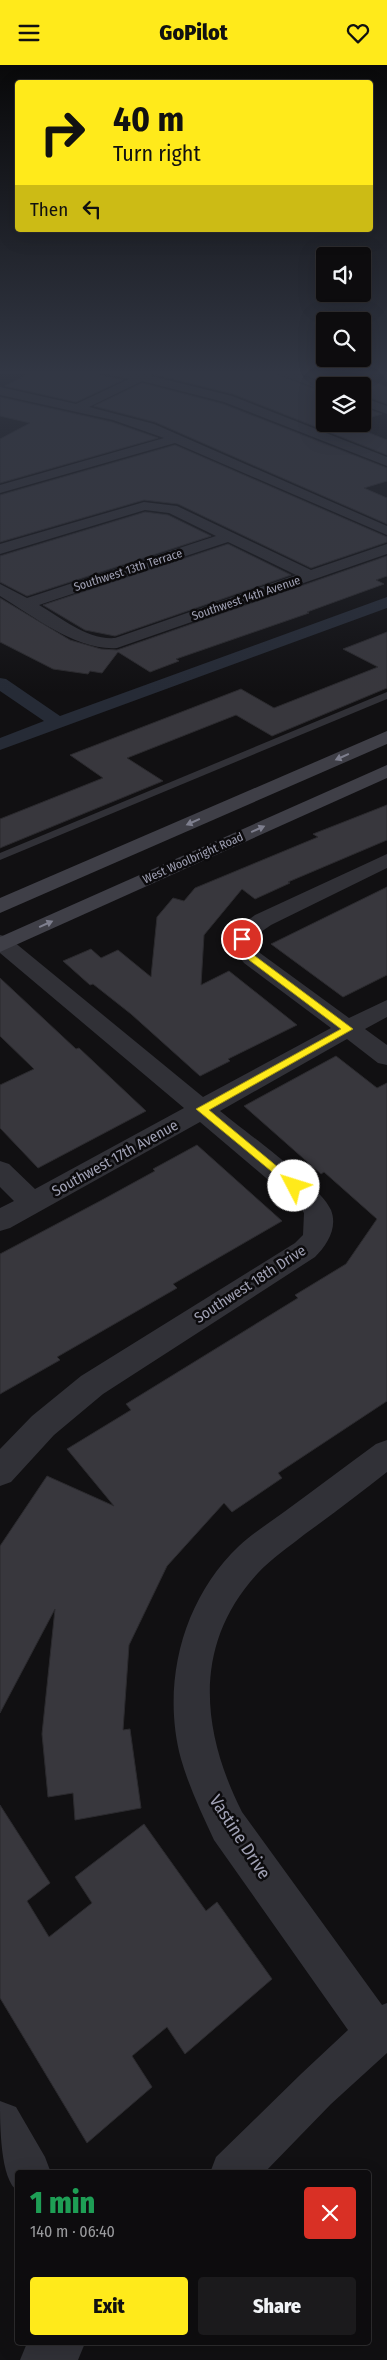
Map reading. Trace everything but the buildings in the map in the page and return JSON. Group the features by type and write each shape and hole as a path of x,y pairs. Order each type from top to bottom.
{"main road":[{"path":"0,906 387,737"},
{"name":"West Woolbright Road","path":"1,944 387,771"}],"street":[{"path":"0,489 42,477"},
{"path":"263,477 387,531"},
{"path":"0,549 144,506 164,507 310,576"},
{"name":"Southwest 13th Terrace","path":"26,604 230,537"},
{"name":"Southwest 14th Avenue","path":"26,604 85,639 105,644 117,643 387,549"},
{"path":"0,589 26,604"},
{"path":"387,859 263,920 248,929 242,939 244,949 252,958 387,1057"},
{"name":"Southwest 18th Drive","path":"0,1472 17,1451 54,1415 92,1385 305,1250 317,1238 318,1211 309,1199 1,944"},
{"name":"Southwest 17th Avenue","path":"0,1221 387,1007"},
{"path":"0,1171 33,1203"},
{"name":"Vastine Drive","path":"382,2029 228,1826 213,1800 195,1747 190,1694 193,1668 206,1621 231,1579 264,1546 387,1454"},
{"path":"235,2170 382,2029"},
{"path":"0,2123 27,2170"},
{"path":"44,2360 59,2345"}],"lane":[{"path":"0,857 387,695"}],"waterway":[{"path":"0,744 387,602"},
{"path":"0,683 57,722"}],"route":[{"path":"242,939 244,949 252,958 348,1029 202,1109 294,1186"}]}
